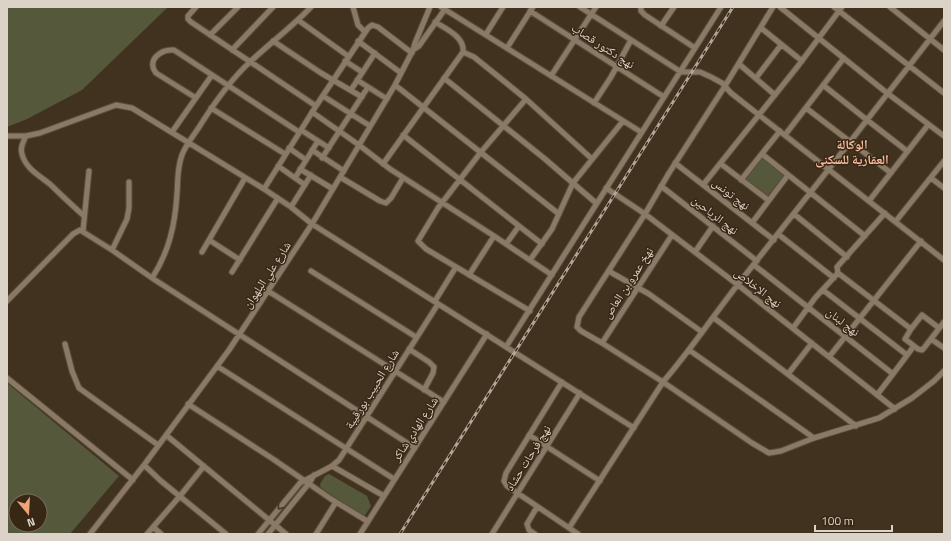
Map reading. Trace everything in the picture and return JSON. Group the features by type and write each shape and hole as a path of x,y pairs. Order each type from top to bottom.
{"street":[{"path":"196,7 188,16 188,19 316,106"},
{"path":"210,35 238,7"},
{"path":"232,50 273,7"},
{"path":"152,278 161,263 169,243 176,205 178,171 183,153 211,108 228,85 250,62 311,7"},
{"path":"353,7 358,25 365,32"},
{"name":"شارع علي البلهوان","path":"94,533 240,335 312,224 395,85 412,52 430,7"},
{"path":"486,34 502,7"},
{"path":"580,7 680,71 700,72 716,79 731,93 943,258"},
{"path":"552,76 596,7"},
{"path":"641,7 642,13 695,48"},
{"path":"661,26 674,7"},
{"path":"506,347 721,7"},
{"path":"773,7 725,86 675,163 645,214 579,317 577,323 580,330 663,382 769,453 781,451 814,438 879,418 930,385 944,371"},
{"path":"780,7 818,39 944,136"},
{"path":"834,7 841,9 944,93"},
{"path":"890,7 944,50"},
{"path":"264,189 333,79 365,32 372,26 378,27 412,52 419,46 443,8 641,132"},
{"path":"507,48 532,9"},
{"name":"نهج دكتور قصاب","path":"532,9 576,40 664,97"},
{"path":"703,185 802,61 841,9"},
{"path":"298,20 347,58 362,72"},
{"path":"569,528 663,382 944,21"},
{"path":"383,164 463,52 463,46 460,40 435,22"},
{"path":"760,28 802,61"},
{"path":"594,103 631,40"},
{"path":"274,41 321,73 362,97"},
{"path":"358,41 401,73"},
{"path":"756,78 781,44"},
{"path":"196,98 156,73 152,64 154,59 166,51 174,50 329,148"},
{"path":"463,52 474,58 526,99 592,159"},
{"path":"350,90 375,53"},
{"path":"741,180 762,154 806,108 844,58"},
{"path":"738,64 775,95"},
{"path":"172,132 212,75"},
{"path":"444,78 596,203"},
{"path":"357,80 387,99"},
{"path":"395,85 559,214"},
{"path":"823,85 908,151"},
{"path":"322,158 368,87"},
{"path":"323,96 370,126"},
{"path":"526,99 481,152 434,214 418,241 426,248 456,267 530,310"},
{"path":"7,136 26,136 40,133 116,105 132,108 264,189 291,207 312,224 634,428"},
{"path":"211,108 285,154"},
{"path":"806,108 891,173"},
{"path":"312,112 403,178 552,275"},
{"path":"530,260 552,229 573,183 623,121"},
{"path":"869,201 928,125"},
{"path":"403,135 542,244"},
{"path":"26,136 22,145 22,153 25,162 30,169 50,184 84,216"},
{"path":"295,178 318,141"},
{"path":"289,148 306,160"},
{"path":"312,150 322,158 344,171"},
{"path":"762,154 865,236"},
{"path":"896,222 944,161"},
{"name":"نهج تونس","path":"675,163 774,240"},
{"path":"721,164 768,200"},
{"path":"278,166 305,185"},
{"path":"300,169 333,189"},
{"path":"83,231 89,171"},
{"path":"291,207 311,175"},
{"path":"752,223 788,175"},
{"path":"340,177 380,201 386,203 389,201 403,178"},
{"path":"202,252 245,178"},
{"path":"931,178 944,188"},
{"path":"112,250 127,218 129,208 129,182"},
{"name":"نهج الرياحين","path":"661,186 714,226 756,263"},
{"name":"نهج الإخلاص","path":"606,188 672,234 895,409"},
{"path":"232,272 278,198"},
{"path":"885,213 837,267 838,273 911,329"},
{"path":"794,214 847,257"},
{"path":"506,244 519,226"},
{"path":"695,252 714,226"},
{"path":"7,301 73,234 78,230 83,231 152,278 415,448"},
{"name":"نهخ عمرو بن العاص","path":"602,343 672,234"},
{"path":"778,234 834,278"},
{"path":"469,275 494,236"},
{"path":"209,240 240,260"},
{"path":"829,357 920,241"},
{"name":"نهج لبنان","path":"756,263 809,308 893,374"},
{"name":"شارع الحبيب بورقيبة","path":"258,534 296,487 303,481 332,466 339,460 395,372 456,267"},
{"path":"609,270 631,285 638,287 702,332"},
{"path":"311,271 416,337"},
{"path":"793,328 815,298 838,273"},
{"path":"823,290 907,356"},
{"path":"268,292 444,402"},
{"path":"940,328 922,315 905,338 919,350 922,350 940,328 944,322"},
{"path":"714,318 856,426"},
{"name":"شارع الهادي شاكر","path":"360,534 487,334"},
{"path":"931,339 944,348"},
{"path":"788,374 812,343"},
{"path":"65,344 72,371 79,388 158,445"},
{"path":"877,395 914,346"},
{"path":"408,349 429,362 434,367 433,373 424,390"},
{"path":"689,350 814,438"},
{"path":"217,366 394,479"},
{"path":"7,378 133,480"},
{"path":"562,382 504,478 507,486 578,534"},
{"name":"نهج فرحات حشاد","path":"492,534 548,447 580,393"},
{"path":"188,404 273,459 303,481 368,521"},
{"path":"166,435 286,534"},
{"path":"529,436 600,481"},
{"path":"144,465 226,534"},
{"path":"147,534 204,466"},
{"path":"332,466 384,496"},
{"name":"شارع الحبيب بورقيبة","path":"268,534 314,475"},
{"path":"316,534 336,502"},
{"path":"535,534 527,528 526,524 537,507"},
{"path":"153,527 161,534"}],"green space":[{"path":"7,7 168,7 82,90 27,119 7,127"},
{"path":"762,157 784,175 767,197 745,179"},
{"path":"7,383 119,476 70,534 7,534"},
{"path":"329,474 367,496 371,506 364,517 321,488 320,484 325,476"}],"railway":[{"path":"400,534 733,7"}],"district":[{"name":"الوكالة العقارية للسكنى","path":"852,152"}]}
